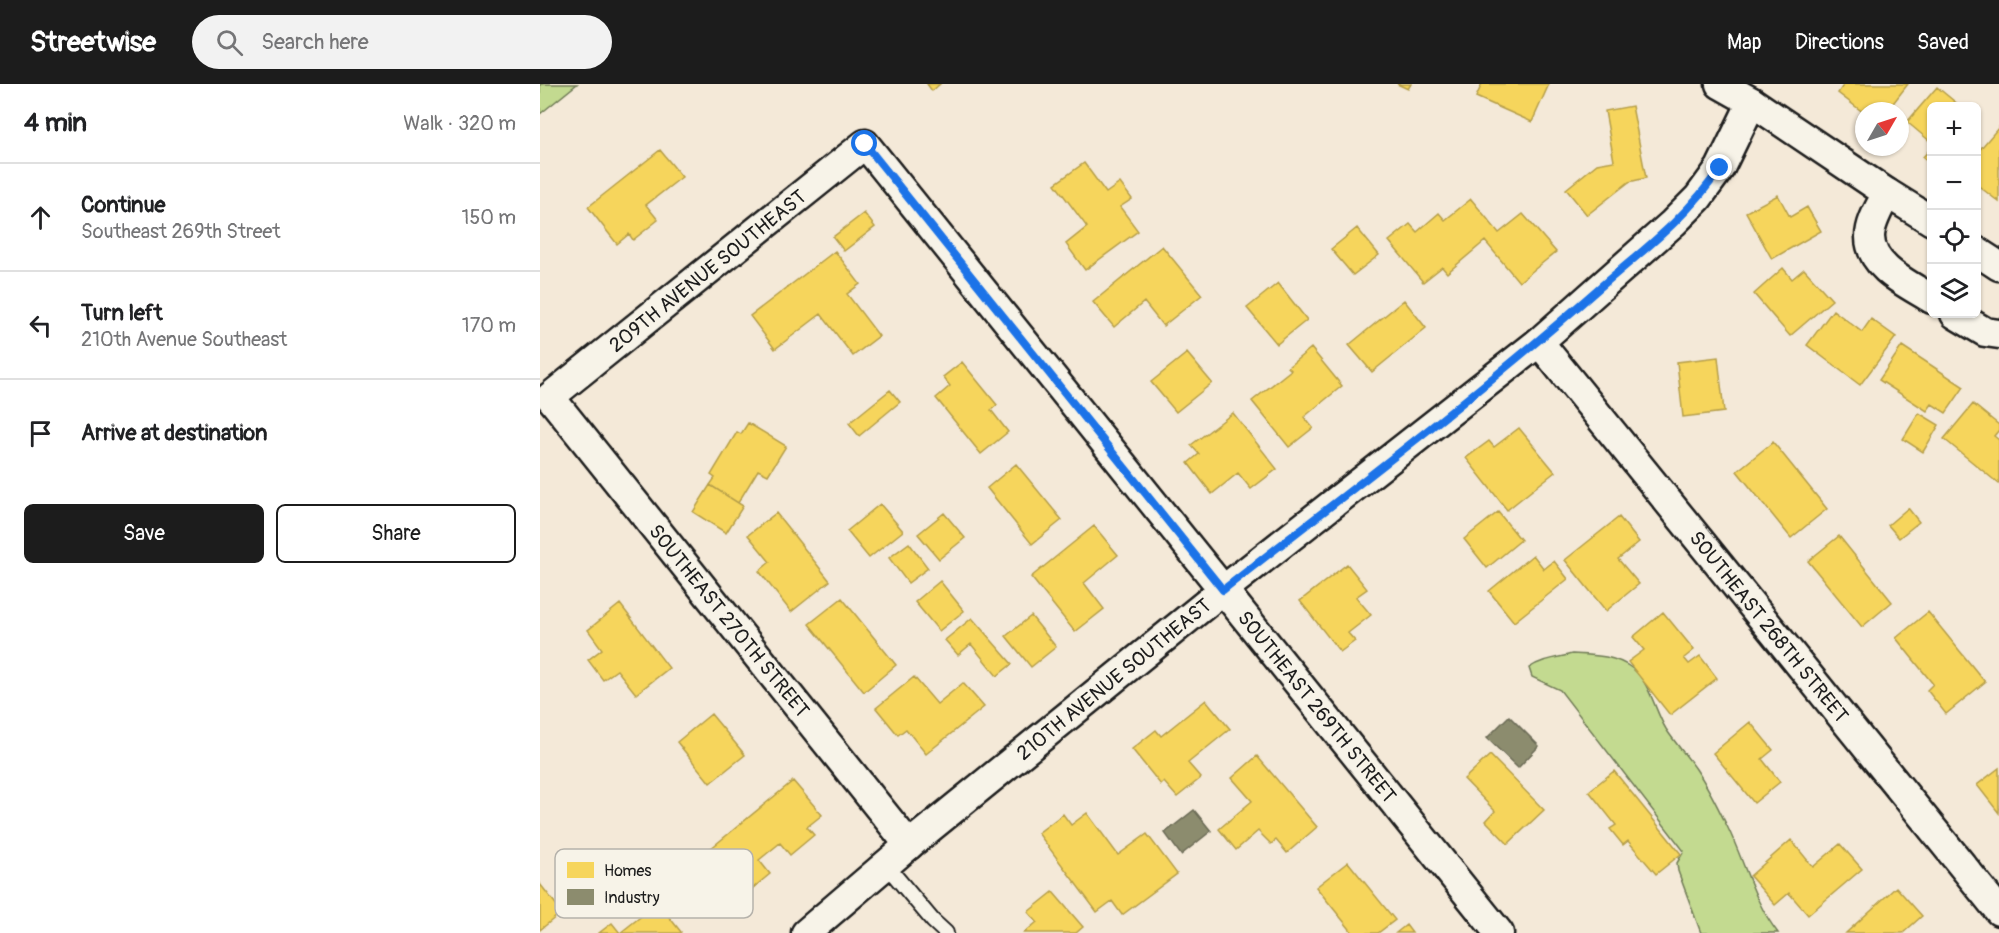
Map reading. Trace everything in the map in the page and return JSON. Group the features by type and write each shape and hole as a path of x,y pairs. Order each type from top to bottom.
{"street":[{"path":"1720,84 1752,102 1887,194 1927,218"},
{"name":"210TH AVENUE SOUTHEAST","path":"806,933 909,845 1223,590 1539,342 1673,223 1704,191 1720,168 1752,102"},
{"name":"209TH AVENUE SOUTHEAST","path":"550,397 865,144"},
{"name":"SOUTHEAST 269TH STREET","path":"865,144 1499,933"},
{"path":"1887,194 1872,227 1870,237 1873,252 1887,270 1927,295"},
{"path":"1981,254 1999,266"},
{"path":"1961,318 1984,332 1999,334"},
{"name":"SOUTHEAST 268TH STREET","path":"1539,342 1999,911"},
{"name":"SOUTHEAST 270TH STREET","path":"550,397 909,845"}],"lane":[{"path":"886,865 933,921 946,933"}],"green space":[{"path":"540,84 577,84 540,114"},
{"path":"1572,654 1611,658 1626,664 1639,675 1666,729 1696,769 1713,797 1762,908 1778,933 1701,933 1678,871 1677,863 1684,851 1560,690 1532,677 1529,668 1534,665"}],"building: Homes":[{"path":"927,84 940,84 932,91"},
{"path":"1397,84 1411,84 1408,89"},
{"path":"1482,84 1549,84 1532,122 1476,97"},
{"path":"1844,84 1908,84 1894,102 1855,102 1855,106 1838,93"},
{"path":"1937,87 1955,102 1927,102 1927,139 1909,124 1909,120"},
{"path":"1632,106 1646,178 1629,182 1587,215 1566,189 1597,164 1614,161 1605,111"},
{"path":"1999,127 1999,202 1981,188 1981,148"},
{"path":"660,150 682,177 646,205 658,220 633,240 629,234 617,244 588,207"},
{"path":"1084,163 1106,193 1120,183 1132,199 1120,207 1138,231 1085,270 1066,244 1087,227 1055,184"},
{"path":"1778,195 1790,217 1807,207 1821,231 1772,259 1746,212"},
{"path":"1471,199 1499,233 1523,214 1556,252 1519,282 1485,241 1447,273 1442,267 1423,282 1389,241 1410,224 1417,232 1439,213 1445,220"},
{"path":"864,213 875,227 844,251 833,237"},
{"path":"1357,228 1379,255 1353,275 1331,249"},
{"path":"1162,246 1202,295 1163,326 1144,302 1114,327 1093,302"},
{"path":"835,251 860,284 847,294 879,336 853,356 821,314 775,349 750,316"},
{"path":"1783,268 1792,279 1804,269 1832,300 1790,336 1754,294"},
{"path":"1278,283 1307,320 1277,344 1247,308"},
{"path":"1404,300 1426,328 1372,372 1349,345"},
{"path":"1833,310 1862,332 1871,319 1896,337 1860,385 1807,345"},
{"path":"1902,346 1964,387 1946,413 1932,404 1927,411 1879,380"},
{"path":"1311,348 1342,386 1304,417 1313,428 1289,447 1252,401 1291,370 1288,367"},
{"path":"1187,353 1212,383 1176,412 1151,382"},
{"path":"1718,357 1724,412 1683,417 1677,362"},
{"path":"962,362 997,405 991,410 1008,432 981,454 936,398 950,386 943,377"},
{"path":"890,390 900,402 859,436 849,423"},
{"path":"1973,404 1999,425 1999,430 1994,436 1999,440 1999,484 1944,439"},
{"path":"1233,413 1277,469 1251,489 1238,473 1212,494 1188,463 1199,454 1191,445"},
{"path":"1919,413 1939,425 1923,452 1903,439"},
{"path":"748,423 786,446 768,475 758,470 738,503 710,485 715,478 711,475 737,432 741,434"},
{"path":"1519,428 1555,472 1507,510 1466,458 1489,441 1494,447"},
{"path":"1773,442 1827,509 1791,538 1737,471"},
{"path":"1016,464 1062,520 1032,544 987,488"},
{"path":"710,485 743,506 726,533 693,512"},
{"path":"880,504 903,531 869,558 847,531"},
{"path":"1908,508 1919,522 1899,538 1888,525"},
{"path":"1498,512 1521,540 1487,568 1464,539"},
{"path":"776,513 830,581 791,612 759,571 770,562 748,535"},
{"path":"944,513 965,538 939,559 918,534"},
{"path":"1619,517 1639,542 1618,559 1639,584 1606,611 1565,560"},
{"path":"1094,526 1118,555 1084,583 1104,609 1075,632 1031,577"},
{"path":"1839,536 1892,602 1862,627 1808,561"},
{"path":"909,543 928,568 908,583 889,558"},
{"path":"1533,555 1544,569 1554,561 1568,579 1514,622 1489,591"},
{"path":"1347,564 1367,589 1356,597 1371,615 1348,633 1355,641 1340,652 1300,601"},
{"path":"940,581 964,611 939,631 915,602"},
{"path":"842,598 896,665 864,692 809,624"},
{"path":"620,604 669,668 636,694 617,670 603,680 588,660 602,649 588,630"},
{"path":"1663,612 1694,650 1684,658 1689,664 1700,656 1717,678 1670,715 1628,662 1644,650 1633,637"},
{"path":"1928,612 1985,682 1946,714 1927,690 1933,684 1896,638"},
{"path":"1031,616 1056,647 1031,667 1006,636"},
{"path":"972,618 1012,664 997,676 971,644 958,655 945,640"},
{"path":"914,677 937,704 963,683 984,707 926,754 906,729 898,735 876,708"},
{"path":"1206,700 1230,729 1188,763 1201,778 1177,797 1164,782 1161,785 1132,749 1156,730 1161,736"},
{"path":"711,714 745,755 710,783 677,742"},
{"path":"1750,722 1773,750 1762,759 1780,782 1754,803 1713,753"},
{"path":"1490,755 1544,810 1508,844 1486,821 1495,811 1464,779"},
{"path":"1257,756 1317,827 1287,853 1276,840 1271,844 1258,831 1236,850 1219,829 1252,801 1232,778"},
{"path":"1999,768 1999,813 1977,785"},
{"path":"1614,771 1681,854 1656,874 1628,841 1623,845 1610,829 1616,825 1589,791"},
{"path":"793,781 822,815 807,827 814,835 790,855 780,843 759,860 770,874 753,888 753,849 710,849"},
{"path":"1087,813 1118,855 1147,834 1177,874 1122,915 1112,901 1097,912 1038,833 1063,814 1071,825"},
{"path":"1791,840 1813,867 1840,844 1862,869 1808,915 1789,893 1775,905 1750,876"},
{"path":"1348,862 1395,920 1378,933 1353,933 1316,887"},
{"path":"540,884 555,903 555,918 540,930"},
{"path":"1896,887 1922,916 1903,933 1846,933"},
{"path":"1053,892 1083,927 1076,933 1024,933 1037,922 1028,912"},
{"path":"639,918 670,918 680,933 620,933"},
{"path":"612,923 620,933 599,933"},
{"path":"1406,925 1412,933 1396,933"}],"building: Industry":[{"path":"1509,716 1539,746 1518,768 1487,738"},
{"path":"1194,810 1211,831 1181,855 1165,833"}],"route":[{"path":"865,144 1223,590 1539,342 1673,223 1710,184 1720,168"}]}
